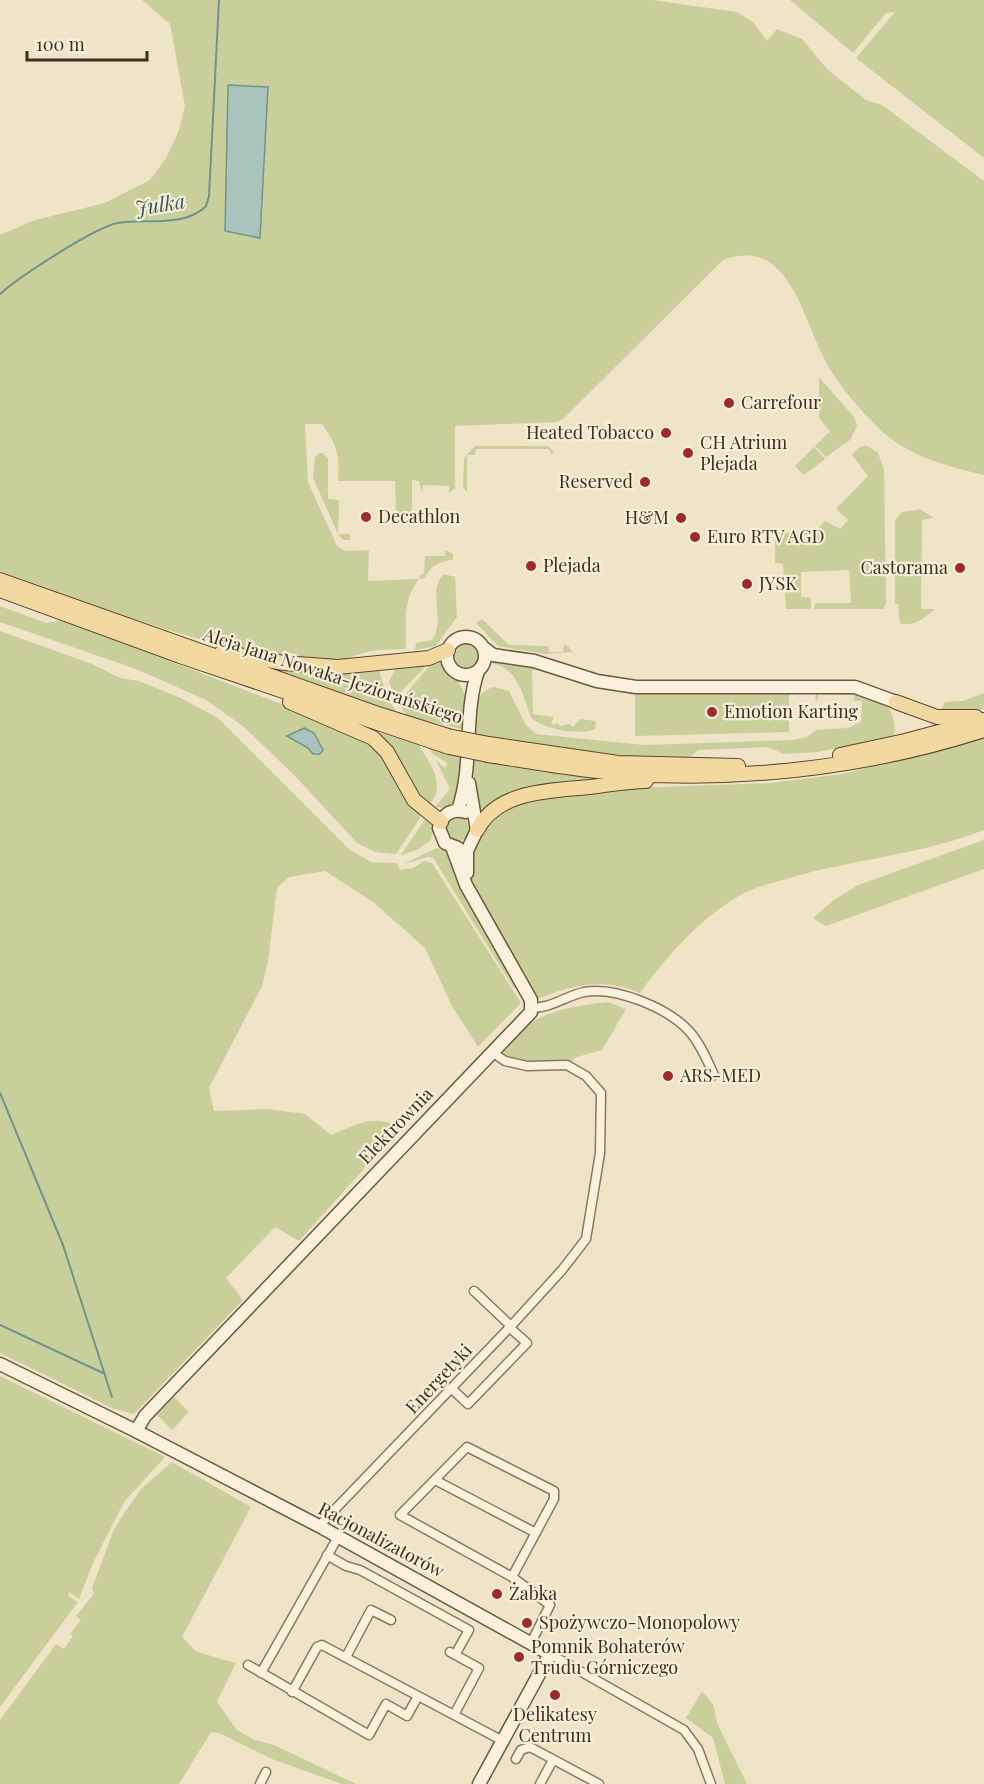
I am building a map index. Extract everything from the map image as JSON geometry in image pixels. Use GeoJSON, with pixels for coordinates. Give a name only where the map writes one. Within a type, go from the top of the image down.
{"type":"FeatureCollection","features":[{"type":"Feature","properties":{"kind":"main road","name":"Aleja Jana Nowaka-Jeziorańskiego"},"geometry":{"type":"LineString","coordinates":[[0,580],[180,650]]}},
{"type":"Feature","properties":{"kind":"main road","name":"Aleja Jana Nowaka-Jeziorańskiego"},"geometry":{"type":"LineString","coordinates":[[0,590],[421,733],[449,741],[605,772],[702,776],[824,767],[899,753],[984,730]]}},
{"type":"Feature","properties":{"kind":"main road"},"geometry":{"type":"LineString","coordinates":[[180,650],[338,667],[429,657],[448,650]]}},
{"type":"Feature","properties":{"kind":"main road"},"geometry":{"type":"LineString","coordinates":[[180,650],[373,738],[387,752],[414,801],[441,822]]}},
{"type":"Feature","properties":{"kind":"main road"},"geometry":{"type":"LineString","coordinates":[[896,702],[937,717],[984,718]]}},
{"type":"Feature","properties":{"kind":"main road","name":"Aleja Jana Nowaka-Jeziorańskiego"},"geometry":{"type":"LineString","coordinates":[[488,749],[618,763],[758,766],[821,759],[904,741],[984,718]]}},
{"type":"Feature","properties":{"kind":"main road"},"geometry":{"type":"LineString","coordinates":[[475,829],[499,807],[528,794],[639,781],[705,780],[761,773]]}},
{"type":"Feature","properties":{"kind":"street"},"geometry":{"type":"LineString","coordinates":[[478,671],[464,675],[452,668],[447,659],[448,650],[454,640],[466,636],[476,638],[493,655],[534,661],[597,681],[636,687],[855,687],[896,702]]}},
{"type":"Feature","properties":{"kind":"street"},"geometry":{"type":"LineString","coordinates":[[472,895],[466,861],[475,829],[468,773],[471,714],[478,671],[485,662],[484,648]]}},
{"type":"Feature","properties":{"kind":"street"},"geometry":{"type":"LineString","coordinates":[[464,675],[471,714]]}},
{"type":"Feature","properties":{"kind":"street"},"geometry":{"type":"LineString","coordinates":[[458,810],[468,773]]}},
{"type":"Feature","properties":{"kind":"street"},"geometry":{"type":"LineString","coordinates":[[458,810],[446,815],[441,822],[442,840],[452,847],[472,895],[522,984],[532,1008],[546,1006],[573,995],[599,991],[633,998],[666,1014],[691,1034],[714,1075]]}},
{"type":"Feature","properties":{"kind":"street"},"geometry":{"type":"LineString","coordinates":[[458,810],[475,829]]}},
{"type":"Feature","properties":{"kind":"street"},"geometry":{"type":"LineString","coordinates":[[452,847],[464,847],[475,829]]}},
{"type":"Feature","properties":{"kind":"street","name":"Elektrownia"},"geometry":{"type":"LineString","coordinates":[[136,1431],[145,1416],[532,1008]]}},
{"type":"Feature","properties":{"kind":"street","name":"Energetyki"},"geometry":{"type":"LineString","coordinates":[[319,1527],[510,1327],[562,1270],[586,1239],[600,1153],[601,1093],[586,1076],[567,1065],[527,1066],[505,1061],[492,1052]]}},
{"type":"Feature","properties":{"kind":"street"},"geometry":{"type":"LineString","coordinates":[[452,1389],[468,1404],[526,1343],[474,1291]]}},
{"type":"Feature","properties":{"kind":"street","name":"Racjonalizatorów"},"geometry":{"type":"LineString","coordinates":[[0,1364],[136,1431],[338,1537],[684,1730],[698,1749],[711,1784]]}},
{"type":"Feature","properties":{"kind":"street"},"geometry":{"type":"LineString","coordinates":[[512,1576],[554,1499],[554,1491],[467,1447],[400,1515],[512,1576],[550,1605],[531,1643]]}},
{"type":"Feature","properties":{"kind":"street"},"geometry":{"type":"LineString","coordinates":[[435,1480],[536,1533]]}},
{"type":"Feature","properties":{"kind":"street"},"geometry":{"type":"LineString","coordinates":[[261,1672],[338,1537]]}},
{"type":"Feature","properties":{"kind":"street"},"geometry":{"type":"LineString","coordinates":[[327,1555],[346,1566],[360,1570],[469,1630],[452,1653],[479,1668],[454,1715]]}},
{"type":"Feature","properties":{"kind":"street"},"geometry":{"type":"LineString","coordinates":[[346,1657],[371,1610],[391,1620]]}},
{"type":"Feature","properties":{"kind":"street"},"geometry":{"type":"LineString","coordinates":[[292,1692],[317,1647],[322,1645],[503,1741]]}},
{"type":"Feature","properties":{"kind":"street"},"geometry":{"type":"LineString","coordinates":[[484,1782],[503,1741],[550,1654]]}},
{"type":"Feature","properties":{"kind":"street"},"geometry":{"type":"LineString","coordinates":[[248,1665],[369,1735],[386,1704],[407,1716],[418,1696]]}},
{"type":"Feature","properties":{"kind":"street"},"geometry":{"type":"LineString","coordinates":[[516,1759],[520,1750],[530,1747],[599,1784]]}},
{"type":"Feature","properties":{"kind":"street"},"geometry":{"type":"LineString","coordinates":[[540,1784],[553,1760]]}},
{"type":"Feature","properties":{"kind":"street"},"geometry":{"type":"LineString","coordinates":[[260,1784],[266,1772]]}},
{"type":"Feature","properties":{"kind":"green space"},"geometry":{"type":"Polygon","coordinates":[[[142,0],[652,0],[737,12],[753,22],[767,41],[777,29],[802,39],[828,70],[866,100],[882,105],[984,181],[984,475],[919,455],[884,433],[868,418],[831,371],[790,285],[778,270],[764,259],[745,255],[723,260],[562,420],[455,426],[455,488],[449,493],[449,486],[423,485],[422,492],[419,481],[412,480],[412,513],[396,513],[395,481],[338,481],[338,457],[331,438],[322,424],[305,424],[308,482],[337,546],[346,551],[369,550],[368,581],[419,579],[407,604],[406,649],[371,651],[334,661],[245,650],[121,615],[0,571],[0,235],[35,220],[105,203],[150,180],[166,158],[179,130],[185,106],[170,24],[142,0]]]}},
{"type":"Feature","properties":{"kind":"green space"},"geometry":{"type":"Polygon","coordinates":[[[790,0],[984,0],[984,158],[856,58],[895,12],[886,13],[853,53],[790,0]]]}},
{"type":"Feature","properties":{"kind":"green space"},"geometry":{"type":"Polygon","coordinates":[[[819,377],[854,417],[857,426],[850,440],[826,457],[815,446],[830,431],[819,418],[819,377]]]}},
{"type":"Feature","properties":{"kind":"green space"},"geometry":{"type":"Polygon","coordinates":[[[866,445],[878,453],[884,470],[886,603],[883,609],[814,609],[815,603],[851,603],[849,570],[801,572],[801,597],[811,598],[811,609],[786,609],[783,564],[775,563],[775,533],[819,533],[819,527],[825,521],[840,529],[848,520],[836,509],[868,476],[852,455],[858,448],[866,445]]]}},
{"type":"Feature","properties":{"kind":"green space"},"geometry":{"type":"Polygon","coordinates":[[[475,446],[548,446],[554,452],[551,455],[549,449],[476,449],[475,455],[467,455],[467,492],[463,488],[464,458],[475,446]]]}},
{"type":"Feature","properties":{"kind":"green space"},"geometry":{"type":"Polygon","coordinates":[[[814,447],[825,459],[804,475],[795,466],[814,447]]]}},
{"type":"Feature","properties":{"kind":"green space"},"geometry":{"type":"Polygon","coordinates":[[[323,453],[328,459],[328,499],[339,500],[338,534],[313,478],[315,457],[323,453]]]}},
{"type":"Feature","properties":{"kind":"green space"},"geometry":{"type":"Polygon","coordinates":[[[920,509],[934,518],[922,520],[921,609],[935,609],[919,621],[905,624],[900,623],[898,604],[895,604],[895,520],[902,512],[920,509]]]}},
{"type":"Feature","properties":{"kind":"green space"},"geometry":{"type":"Polygon","coordinates":[[[338,534],[350,534],[350,540],[343,540],[338,534]]]}},
{"type":"Feature","properties":{"kind":"green space"},"geometry":{"type":"Polygon","coordinates":[[[445,550],[453,554],[453,560],[436,564],[425,578],[419,579],[424,573],[425,556],[445,556],[445,550]]]}},
{"type":"Feature","properties":{"kind":"green space"},"geometry":{"type":"Polygon","coordinates":[[[444,574],[455,577],[457,617],[436,646],[415,650],[416,643],[432,640],[436,631],[438,623],[437,589],[444,574]]]}},
{"type":"Feature","properties":{"kind":"green space"},"geometry":{"type":"Polygon","coordinates":[[[0,606],[46,623],[62,620],[279,703],[359,737],[378,749],[424,812],[396,854],[375,852],[357,843],[295,776],[244,727],[206,700],[136,669],[0,622],[0,606]]]}},
{"type":"Feature","properties":{"kind":"green space"},"geometry":{"type":"Polygon","coordinates":[[[482,619],[509,645],[548,646],[549,652],[563,652],[564,645],[573,652],[545,654],[498,646],[476,623],[482,619]]]}},
{"type":"Feature","properties":{"kind":"green space"},"geometry":{"type":"Polygon","coordinates":[[[0,631],[92,664],[120,678],[139,681],[181,698],[218,718],[350,850],[371,862],[396,863],[400,870],[413,868],[424,861],[432,863],[521,1003],[478,1047],[452,1006],[425,948],[373,902],[325,871],[289,877],[277,888],[268,961],[262,986],[209,1088],[214,1111],[267,1109],[305,1114],[331,1135],[357,1124],[374,1121],[382,1121],[401,1128],[299,1241],[275,1227],[226,1278],[243,1300],[134,1414],[114,1409],[0,1353],[0,631]]]}},
{"type":"Feature","properties":{"kind":"green space"},"geometry":{"type":"Polygon","coordinates":[[[467,644],[476,647],[479,656],[476,665],[467,668],[458,665],[455,656],[458,647],[467,644]]]}},
{"type":"Feature","properties":{"kind":"green space"},"geometry":{"type":"Polygon","coordinates":[[[492,660],[543,669],[543,671],[534,669],[532,672],[533,714],[554,717],[551,723],[561,726],[570,724],[573,727],[580,719],[595,721],[596,728],[590,731],[573,732],[553,728],[536,721],[531,717],[522,691],[513,676],[507,670],[491,663],[492,660]]]}},
{"type":"Feature","properties":{"kind":"green space"},"geometry":{"type":"Polygon","coordinates":[[[440,662],[455,677],[463,691],[466,708],[465,730],[407,716],[398,703],[431,664],[440,662]]]}},
{"type":"Feature","properties":{"kind":"green space"},"geometry":{"type":"Polygon","coordinates":[[[257,664],[378,668],[388,699],[397,713],[257,664]]]}},
{"type":"Feature","properties":{"kind":"green space"},"geometry":{"type":"Polygon","coordinates":[[[427,665],[395,698],[389,682],[395,669],[427,665]]]}},
{"type":"Feature","properties":{"kind":"green space"},"geometry":{"type":"Polygon","coordinates":[[[493,687],[509,691],[526,725],[536,734],[644,745],[793,740],[807,737],[816,730],[848,728],[861,722],[862,701],[854,701],[854,695],[818,694],[818,701],[815,699],[817,692],[862,694],[873,697],[889,709],[895,730],[893,737],[818,752],[784,754],[767,747],[698,750],[688,759],[678,760],[612,755],[475,734],[475,713],[478,700],[486,690],[493,687]]]}},
{"type":"Feature","properties":{"kind":"green space","name":"Emotion Karting"},"geometry":{"type":"Polygon","coordinates":[[[635,692],[789,692],[789,732],[635,736],[635,692]]]}},
{"type":"Feature","properties":{"kind":"green space"},"geometry":{"type":"Polygon","coordinates":[[[984,693],[984,709],[939,713],[945,702],[963,701],[984,693]]]}},
{"type":"Feature","properties":{"kind":"green space"},"geometry":{"type":"Polygon","coordinates":[[[348,723],[418,744],[432,766],[437,782],[437,790],[429,805],[414,791],[398,760],[348,723]]]}},
{"type":"Feature","properties":{"kind":"green space"},"geometry":{"type":"Polygon","coordinates":[[[984,738],[984,830],[913,851],[793,877],[764,885],[737,897],[696,928],[672,953],[640,993],[613,985],[600,984],[561,990],[535,1000],[469,874],[472,851],[482,837],[486,823],[515,805],[539,798],[629,788],[770,783],[842,774],[984,738]]]}},
{"type":"Feature","properties":{"kind":"green space"},"geometry":{"type":"Polygon","coordinates":[[[426,746],[463,757],[457,799],[446,808],[435,807],[450,789],[436,760],[445,768],[447,763],[433,754],[426,746]]]}},
{"type":"Feature","properties":{"kind":"green space"},"geometry":{"type":"Polygon","coordinates":[[[473,759],[543,772],[602,778],[548,785],[479,809],[474,793],[473,759]]]}},
{"type":"Feature","properties":{"kind":"green space"},"geometry":{"type":"Polygon","coordinates":[[[428,815],[434,826],[431,840],[417,850],[401,855],[428,815]]]}},
{"type":"Feature","properties":{"kind":"green space"},"geometry":{"type":"Polygon","coordinates":[[[458,817],[463,818],[469,824],[469,834],[463,840],[458,841],[453,840],[447,834],[446,829],[447,824],[453,818],[458,817]]]}},
{"type":"Feature","properties":{"kind":"green space"},"geometry":{"type":"Polygon","coordinates":[[[984,840],[984,869],[826,926],[813,918],[834,900],[858,885],[984,840]]]}},
{"type":"Feature","properties":{"kind":"green space"},"geometry":{"type":"Polygon","coordinates":[[[437,848],[452,854],[522,993],[513,987],[434,859],[429,857],[403,864],[437,848]]]}},
{"type":"Feature","properties":{"kind":"green space"},"geometry":{"type":"Polygon","coordinates":[[[608,1002],[626,1009],[602,1050],[577,1057],[567,1065],[550,1067],[497,1055],[519,1031],[546,1015],[608,1002]]]}},
{"type":"Feature","properties":{"kind":"green space"},"geometry":{"type":"Polygon","coordinates":[[[0,1376],[165,1457],[124,1502],[93,1563],[79,1599],[69,1592],[68,1596],[78,1602],[0,1707],[0,1376]]]}},
{"type":"Feature","properties":{"kind":"green space"},"geometry":{"type":"Polygon","coordinates":[[[174,1397],[189,1412],[172,1430],[157,1415],[174,1397]]]}},
{"type":"Feature","properties":{"kind":"green space"},"geometry":{"type":"Polygon","coordinates":[[[172,1462],[251,1507],[182,1637],[197,1652],[236,1663],[217,1702],[237,1730],[254,1740],[274,1745],[356,1784],[342,1784],[272,1759],[221,1734],[211,1732],[179,1784],[0,1784],[0,1720],[56,1644],[64,1649],[73,1636],[70,1634],[81,1620],[76,1616],[94,1594],[92,1588],[113,1532],[142,1488],[172,1462]]]}},
{"type":"Feature","properties":{"kind":"green space"},"geometry":{"type":"Polygon","coordinates":[[[702,1691],[714,1706],[717,1723],[747,1784],[725,1784],[713,1738],[686,1718],[702,1691]]]}},
{"type":"Feature","properties":{"kind":"water"},"geometry":{"type":"Polygon","coordinates":[[[228,85],[268,87],[260,238],[225,231],[228,85]]]}},
{"type":"Feature","properties":{"kind":"water"},"geometry":{"type":"Polygon","coordinates":[[[304,728],[314,733],[323,750],[320,754],[313,754],[308,748],[287,736],[304,728]]]}},
{"type":"Feature","properties":{"kind":"waterway","name":"Julka"},"geometry":{"type":"LineString","coordinates":[[0,294],[58,254],[107,227],[118,223],[176,220],[197,213],[206,206],[209,196],[219,0]]}},
{"type":"Feature","properties":{"kind":"waterway"},"geometry":{"type":"LineString","coordinates":[[0,1093],[63,1245],[112,1397]]}},
{"type":"Feature","properties":{"kind":"waterway"},"geometry":{"type":"LineString","coordinates":[[0,1325],[103,1373]]}},
{"type":"Feature","properties":{"kind":"place","name":"Carrefour"},"geometry":{"type":"Point","coordinates":[729,403]}},
{"type":"Feature","properties":{"kind":"place","name":"Heated Tobacco"},"geometry":{"type":"Point","coordinates":[666,433]}},
{"type":"Feature","properties":{"kind":"place","name":"CH Atrium Plejada"},"geometry":{"type":"Point","coordinates":[688,453]}},
{"type":"Feature","properties":{"kind":"place","name":"Reserved"},"geometry":{"type":"Point","coordinates":[645,482]}},
{"type":"Feature","properties":{"kind":"place","name":"Decathlon"},"geometry":{"type":"Point","coordinates":[366,517]}},
{"type":"Feature","properties":{"kind":"place","name":"H&M"},"geometry":{"type":"Point","coordinates":[681,518]}},
{"type":"Feature","properties":{"kind":"place","name":"Euro RTV AGD"},"geometry":{"type":"Point","coordinates":[695,537]}},
{"type":"Feature","properties":{"kind":"place","name":"Plejada"},"geometry":{"type":"Point","coordinates":[531,566]}},
{"type":"Feature","properties":{"kind":"place","name":"Castorama"},"geometry":{"type":"Point","coordinates":[960,568]}},
{"type":"Feature","properties":{"kind":"place","name":"JYSK"},"geometry":{"type":"Point","coordinates":[747,584]}},
{"type":"Feature","properties":{"kind":"place","name":"Emotion Karting"},"geometry":{"type":"Point","coordinates":[712,712]}},
{"type":"Feature","properties":{"kind":"place","name":"ARS-MED"},"geometry":{"type":"Point","coordinates":[668,1076]}},
{"type":"Feature","properties":{"kind":"place","name":"Żabka"},"geometry":{"type":"Point","coordinates":[497,1594]}},
{"type":"Feature","properties":{"kind":"place","name":"Spożywczo-Monopolowy"},"geometry":{"type":"Point","coordinates":[527,1623]}},
{"type":"Feature","properties":{"kind":"place","name":"Pomnik Bohaterów Trudu Górniczego"},"geometry":{"type":"Point","coordinates":[519,1657]}},
{"type":"Feature","properties":{"kind":"place","name":"Delikatesy Centrum"},"geometry":{"type":"Point","coordinates":[555,1695]}}]}
